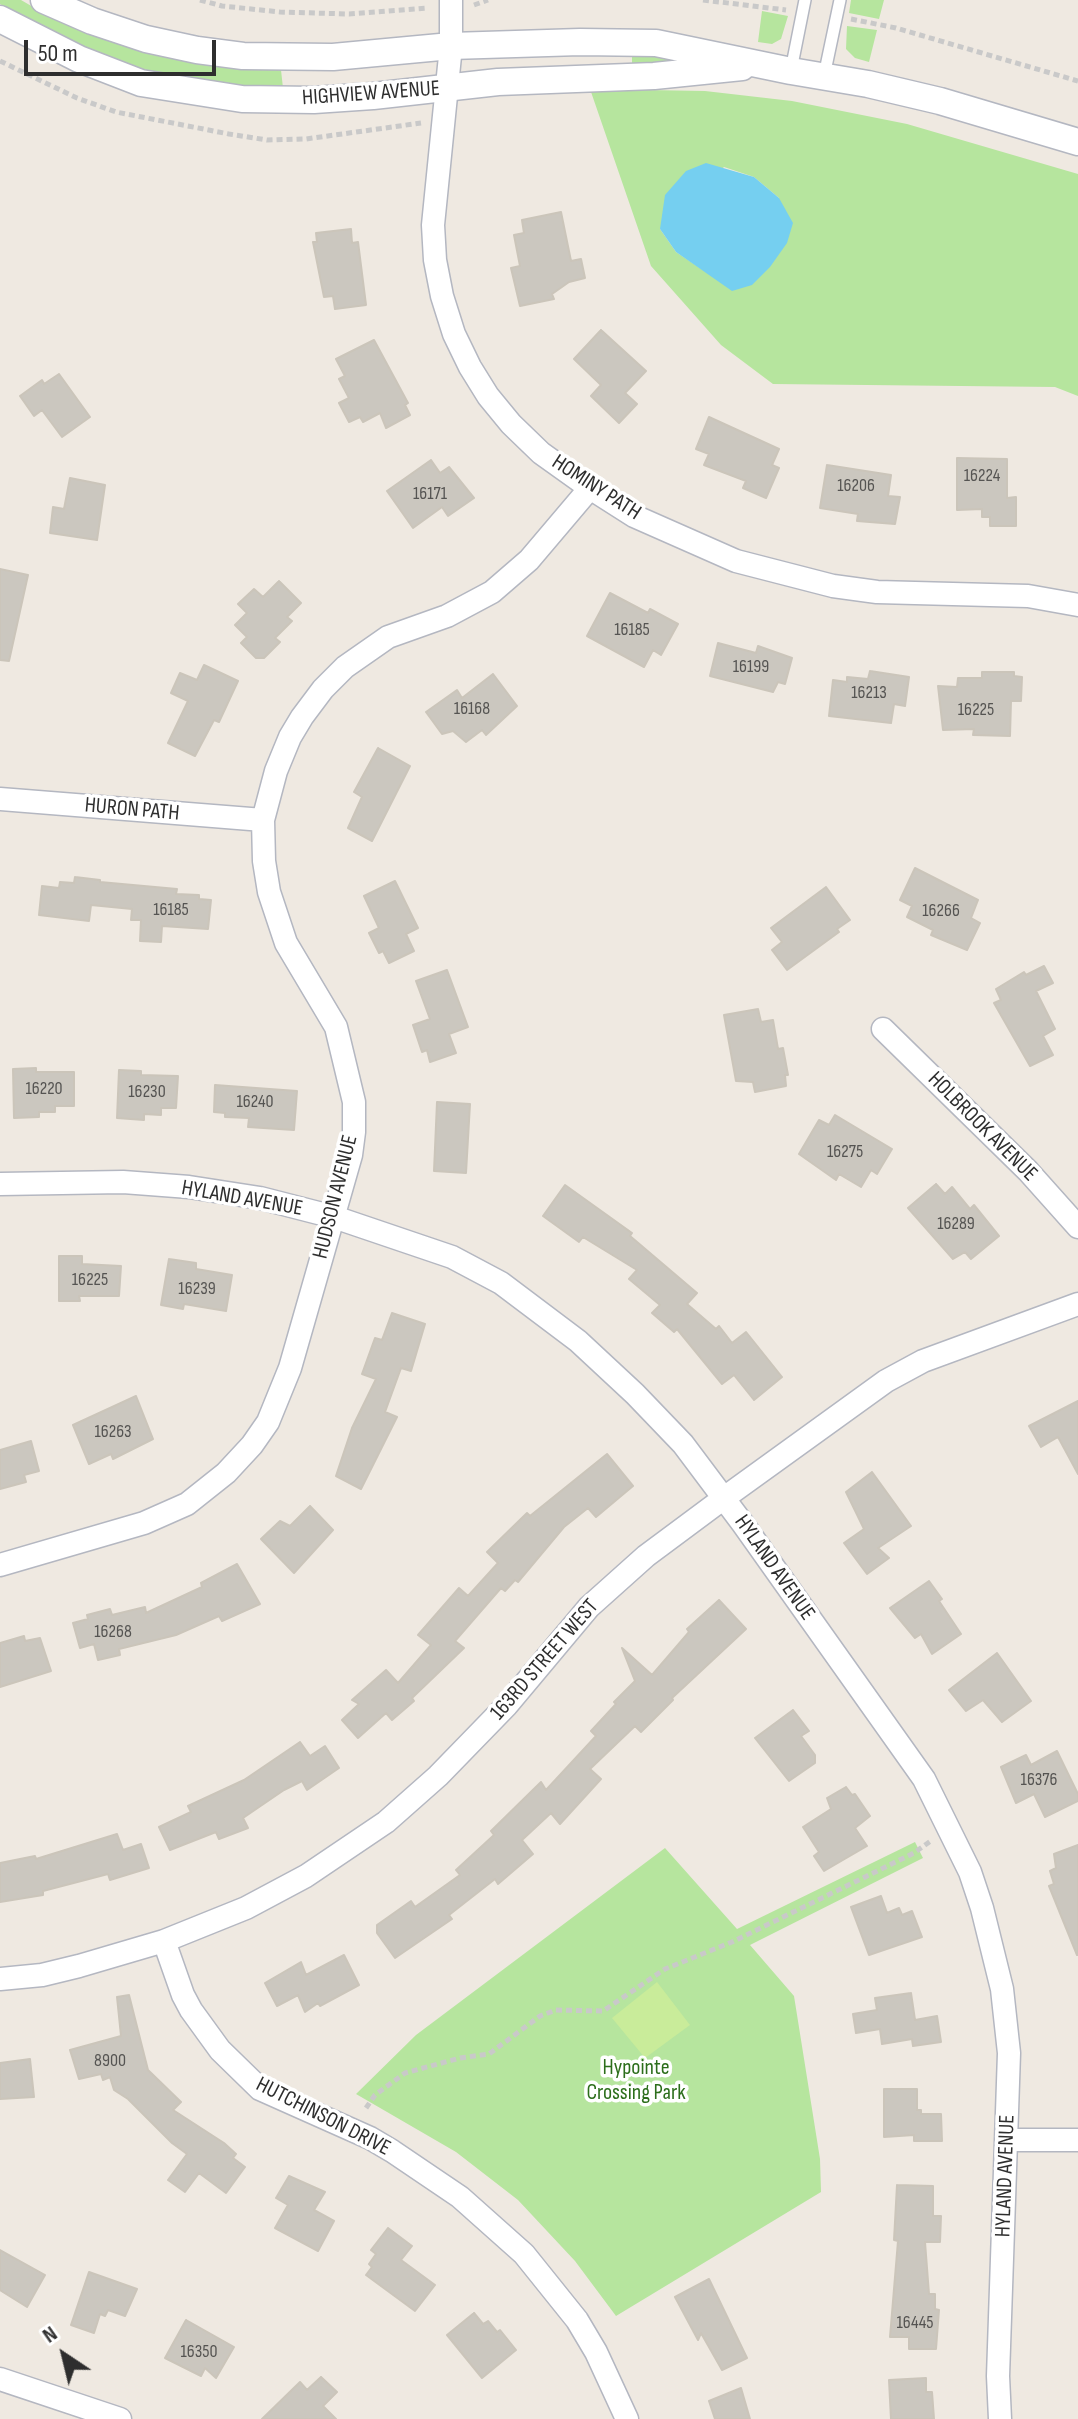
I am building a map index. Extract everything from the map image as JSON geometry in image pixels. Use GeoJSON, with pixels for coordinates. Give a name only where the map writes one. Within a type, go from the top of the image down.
{"type":"FeatureCollection","features":[{"type":"Feature","properties":{"kind":"street","name":"HIGHVIEW AVENUE"},"geometry":{"type":"LineString","coordinates":[[44,0],[92,21],[146,39],[243,56],[333,57],[451,46],[656,43],[940,101],[1078,142]]}},
{"type":"Feature","properties":{"kind":"street","name":"HOMINY PATH"},"geometry":{"type":"LineString","coordinates":[[451,2],[451,46],[433,225],[435,260],[442,296],[454,334],[482,386],[511,424],[541,453],[634,516],[736,561],[778,573],[833,586],[877,592],[1028,596],[1078,605]]}},
{"type":"Feature","properties":{"kind":"street","name":"HIGHVIEW AVENUE"},"geometry":{"type":"LineString","coordinates":[[0,19],[79,59],[141,83],[242,99],[314,100],[498,82],[654,76],[757,64]]}},
{"type":"Feature","properties":{"kind":"street","name":"HUDSON AVENUE"},"geometry":{"type":"LineString","coordinates":[[0,1565],[144,1523],[187,1504],[226,1473],[252,1445],[279,1400],[334,1217],[354,1132],[351,1089],[336,1027],[286,943],[276,917],[264,861],[263,820],[276,771],[290,737],[331,680],[358,656],[388,637],[447,616],[492,592],[529,560],[590,488]]}},
{"type":"Feature","properties":{"kind":"street","name":"HURON PATH"},"geometry":{"type":"LineString","coordinates":[[0,799],[263,820]]}},
{"type":"Feature","properties":{"kind":"street","name":"HOLBROOK AVENUE"},"geometry":{"type":"LineString","coordinates":[[883,1029],[1028,1171],[1078,1227]]}},
{"type":"Feature","properties":{"kind":"street","name":"HYLAND AVENUE"},"geometry":{"type":"LineString","coordinates":[[0,1184],[123,1182],[189,1187],[260,1198],[334,1217],[452,1257],[526,1299],[578,1341],[683,1444],[924,1779],[970,1872],[982,1908],[1002,1989],[1009,2053],[998,2376],[1000,2419]]}},
{"type":"Feature","properties":{"kind":"street","name":"163RD STREET WEST"},"geometry":{"type":"LineString","coordinates":[[0,1979],[42,1975],[164,1941],[212,1923],[279,1891],[335,1857],[386,1822],[438,1776],[484,1730],[589,1607],[646,1556],[886,1381],[923,1361],[1078,1304]]}},
{"type":"Feature","properties":{"kind":"street","name":"HUTCHINSON DRIVE"},"geometry":{"type":"LineString","coordinates":[[164,1941],[191,2010],[220,2050],[260,2089],[370,2138],[392,2151],[460,2197],[524,2254],[577,2320],[596,2352],[627,2419]]}},
{"type":"Feature","properties":{"kind":"street"},"geometry":{"type":"LineString","coordinates":[[1008,2140],[1078,2140]]}},
{"type":"Feature","properties":{"kind":"street"},"geometry":{"type":"LineString","coordinates":[[0,2379],[120,2419]]}},
{"type":"Feature","properties":{"kind":"lane"},"geometry":{"type":"LineString","coordinates":[[791,71],[805,0]]}},
{"type":"Feature","properties":{"kind":"lane"},"geometry":{"type":"LineString","coordinates":[[824,76],[840,0]]}},
{"type":"Feature","properties":{"kind":"path"},"geometry":{"type":"LineString","coordinates":[[200,0],[222,6],[280,12],[349,14],[451,2],[471,6],[488,0]]}},
{"type":"Feature","properties":{"kind":"path"},"geometry":{"type":"LineString","coordinates":[[703,0],[802,13]]}},
{"type":"Feature","properties":{"kind":"path"},"geometry":{"type":"LineString","coordinates":[[837,17],[896,28],[1078,81]]}},
{"type":"Feature","properties":{"kind":"path"},"geometry":{"type":"LineString","coordinates":[[366,2108],[375,2095],[405,2073],[460,2058],[489,2054],[540,2016],[556,2010],[603,2011],[665,1969],[732,1942],[914,1853],[950,1830]]}},
{"type":"Feature","properties":{"kind":"green space"},"geometry":{"type":"Polygon","coordinates":[[[0,0],[21,0],[40,11],[228,67],[281,70],[283,88],[199,82],[156,73],[91,53],[49,33],[0,4],[0,0]]]}},
{"type":"Feature","properties":{"kind":"green space"},"geometry":{"type":"Polygon","coordinates":[[[851,0],[884,0],[879,19],[849,13],[851,0]]]}},
{"type":"Feature","properties":{"kind":"green space"},"geometry":{"type":"Polygon","coordinates":[[[762,11],[788,16],[781,39],[772,44],[758,42],[762,11]]]}},
{"type":"Feature","properties":{"kind":"green space"},"geometry":{"type":"Polygon","coordinates":[[[847,26],[877,30],[869,62],[855,58],[846,49],[847,26]]]}},
{"type":"Feature","properties":{"kind":"green space"},"geometry":{"type":"Polygon","coordinates":[[[632,53],[679,57],[679,62],[632,66],[632,53]]]}},
{"type":"Feature","properties":{"kind":"green space"},"geometry":{"type":"Polygon","coordinates":[[[590,89],[705,91],[792,101],[907,124],[1078,174],[1078,396],[1055,387],[773,384],[721,345],[651,266],[590,89]],[[724,167],[660,229],[676,252],[706,272],[779,198],[754,177],[724,167]]]}},
{"type":"Feature","properties":{"kind":"green space","name":"Hypointe Crossing Park"},"geometry":{"type":"Polygon","coordinates":[[[915,1842],[923,1858],[750,1945],[794,1996],[820,2159],[821,2192],[616,2316],[575,2261],[518,2200],[456,2152],[356,2094],[416,2035],[665,1848],[737,1929],[915,1842]]]}},
{"type":"Feature","properties":{"kind":"green space"},"geometry":{"type":"Polygon","coordinates":[[[657,1982],[690,2025],[645,2058],[612,2018],[657,1982]]]}},
{"type":"Feature","properties":{"kind":"water"},"geometry":{"type":"Polygon","coordinates":[[[706,163],[754,177],[779,198],[793,223],[787,243],[770,267],[752,285],[732,291],[676,252],[660,229],[665,195],[686,171],[706,163]]]}},
{"type":"Feature","properties":{"kind":"building"},"geometry":{"type":"Polygon","coordinates":[[[561,212],[571,261],[581,259],[585,278],[569,282],[552,294],[554,299],[520,306],[511,268],[520,266],[514,235],[524,233],[522,220],[561,212]]]}},
{"type":"Feature","properties":{"kind":"building"},"geometry":{"type":"Polygon","coordinates":[[[351,229],[352,243],[358,242],[366,305],[335,309],[333,296],[324,297],[313,242],[317,242],[316,233],[351,229]]]}},
{"type":"Feature","properties":{"kind":"building"},"geometry":{"type":"Polygon","coordinates":[[[601,330],[646,371],[625,393],[637,404],[619,423],[591,396],[601,385],[574,359],[601,330]]]}},
{"type":"Feature","properties":{"kind":"building"},"geometry":{"type":"Polygon","coordinates":[[[374,340],[408,403],[405,405],[410,415],[386,428],[380,413],[363,422],[360,417],[349,422],[339,403],[349,398],[339,379],[345,376],[336,359],[374,340]]]}},
{"type":"Feature","properties":{"kind":"building"},"geometry":{"type":"Polygon","coordinates":[[[59,374],[90,417],[62,437],[42,410],[34,416],[20,396],[42,380],[44,384],[59,374]]]}},
{"type":"Feature","properties":{"kind":"building"},"geometry":{"type":"Polygon","coordinates":[[[709,417],[779,449],[772,465],[779,468],[766,498],[743,488],[746,481],[704,465],[709,454],[696,449],[709,417]]]}},
{"type":"Feature","properties":{"kind":"building"},"geometry":{"type":"Polygon","coordinates":[[[957,458],[1007,459],[1007,498],[1016,497],[1016,526],[990,526],[990,517],[982,517],[982,509],[957,510],[957,458]]]}},
{"type":"Feature","properties":{"kind":"building"},"geometry":{"type":"Polygon","coordinates":[[[431,460],[440,473],[449,467],[474,498],[448,516],[442,507],[413,528],[387,491],[431,460]]]}},
{"type":"Feature","properties":{"kind":"building"},"geometry":{"type":"Polygon","coordinates":[[[827,465],[891,475],[888,496],[900,497],[895,524],[857,521],[858,514],[820,508],[827,465]]]}},
{"type":"Feature","properties":{"kind":"building"},"geometry":{"type":"Polygon","coordinates":[[[70,478],[105,485],[97,540],[50,533],[53,507],[64,509],[70,478]]]}},
{"type":"Feature","properties":{"kind":"building"},"geometry":{"type":"Polygon","coordinates":[[[0,569],[28,575],[9,661],[0,660],[0,569]]]}},
{"type":"Feature","properties":{"kind":"building"},"geometry":{"type":"Polygon","coordinates":[[[279,581],[301,603],[287,617],[292,621],[275,638],[280,642],[264,658],[256,658],[241,643],[247,637],[235,625],[247,613],[238,604],[254,589],[263,597],[279,581]]]}},
{"type":"Feature","properties":{"kind":"building"},"geometry":{"type":"Polygon","coordinates":[[[610,593],[648,613],[650,609],[678,624],[661,655],[653,650],[644,667],[587,636],[610,593]]]}},
{"type":"Feature","properties":{"kind":"building"},"geometry":{"type":"Polygon","coordinates":[[[718,643],[756,653],[758,646],[792,658],[785,684],[778,682],[773,692],[710,676],[718,643]]]}},
{"type":"Feature","properties":{"kind":"building"},"geometry":{"type":"Polygon","coordinates":[[[204,665],[238,681],[219,722],[214,720],[195,756],[168,743],[188,701],[171,693],[180,673],[197,680],[204,665]]]}},
{"type":"Feature","properties":{"kind":"building"},"geometry":{"type":"Polygon","coordinates":[[[870,671],[909,677],[905,706],[894,704],[891,723],[829,716],[833,680],[847,682],[847,677],[868,679],[870,671]]]}},
{"type":"Feature","properties":{"kind":"building"},"geometry":{"type":"Polygon","coordinates":[[[982,672],[1014,672],[1014,676],[1022,677],[1021,701],[1011,701],[1010,736],[973,735],[974,729],[943,730],[938,686],[957,687],[958,678],[982,678],[982,672]]]}},
{"type":"Feature","properties":{"kind":"building"},"geometry":{"type":"Polygon","coordinates":[[[493,674],[517,706],[486,735],[482,730],[466,742],[453,731],[442,734],[426,712],[457,690],[462,698],[493,674]]]}},
{"type":"Feature","properties":{"kind":"building"},"geometry":{"type":"Polygon","coordinates":[[[378,748],[410,766],[372,841],[348,828],[362,797],[354,792],[378,748]]]}},
{"type":"Feature","properties":{"kind":"building"},"geometry":{"type":"Polygon","coordinates":[[[915,868],[978,900],[971,918],[980,923],[967,950],[931,935],[933,930],[907,917],[912,906],[900,900],[915,868]]]}},
{"type":"Feature","properties":{"kind":"building"},"geometry":{"type":"Polygon","coordinates":[[[75,877],[177,889],[176,894],[199,895],[199,899],[211,900],[208,929],[162,926],[161,942],[140,941],[141,920],[131,920],[132,909],[91,905],[89,921],[39,915],[42,886],[59,888],[60,882],[74,883],[75,877]]]}},
{"type":"Feature","properties":{"kind":"building"},"geometry":{"type":"Polygon","coordinates":[[[395,881],[418,928],[406,934],[414,951],[389,963],[383,951],[379,953],[369,933],[379,928],[364,896],[395,881]]]}},
{"type":"Feature","properties":{"kind":"building"},"geometry":{"type":"Polygon","coordinates":[[[826,887],[850,920],[837,929],[839,932],[787,970],[772,950],[782,942],[771,928],[826,887]]]}},
{"type":"Feature","properties":{"kind":"building"},"geometry":{"type":"Polygon","coordinates":[[[1044,966],[1053,983],[1036,991],[1055,1029],[1043,1036],[1053,1055],[1030,1066],[994,1003],[1001,1000],[996,989],[1024,972],[1026,975],[1044,966]]]}},
{"type":"Feature","properties":{"kind":"building"},"geometry":{"type":"Polygon","coordinates":[[[447,970],[468,1027],[449,1034],[456,1053],[430,1062],[427,1050],[422,1052],[413,1025],[430,1019],[416,981],[447,970]]]}},
{"type":"Feature","properties":{"kind":"building"},"geometry":{"type":"Polygon","coordinates":[[[758,1009],[761,1022],[773,1020],[778,1049],[783,1048],[788,1075],[785,1075],[786,1086],[755,1092],[753,1082],[736,1081],[724,1015],[758,1009]]]}},
{"type":"Feature","properties":{"kind":"building"},"geometry":{"type":"Polygon","coordinates":[[[36,1068],[36,1072],[74,1072],[74,1106],[55,1106],[55,1112],[39,1112],[39,1117],[14,1118],[13,1069],[36,1068]]]}},
{"type":"Feature","properties":{"kind":"building"},"geometry":{"type":"Polygon","coordinates":[[[119,1070],[141,1071],[141,1075],[178,1076],[176,1108],[161,1108],[161,1115],[144,1114],[144,1120],[117,1118],[119,1070]]]}},
{"type":"Feature","properties":{"kind":"building"},"geometry":{"type":"Polygon","coordinates":[[[215,1085],[297,1091],[294,1130],[248,1127],[249,1118],[225,1117],[225,1113],[214,1112],[215,1085]]]}},
{"type":"Feature","properties":{"kind":"building"},"geometry":{"type":"Polygon","coordinates":[[[437,1102],[470,1104],[466,1173],[434,1171],[437,1102]]]}},
{"type":"Feature","properties":{"kind":"building"},"geometry":{"type":"Polygon","coordinates":[[[835,1115],[892,1149],[877,1174],[871,1170],[861,1187],[839,1174],[836,1180],[799,1154],[819,1120],[829,1125],[835,1115]]]}},
{"type":"Feature","properties":{"kind":"building"},"geometry":{"type":"Polygon","coordinates":[[[936,1184],[945,1194],[952,1187],[970,1209],[974,1205],[999,1236],[971,1259],[965,1252],[953,1259],[908,1208],[936,1184]]]}},
{"type":"Feature","properties":{"kind":"building"},"geometry":{"type":"Polygon","coordinates":[[[565,1185],[632,1233],[630,1236],[697,1293],[687,1304],[716,1329],[719,1326],[732,1343],[746,1332],[782,1377],[754,1400],[734,1375],[722,1384],[677,1329],[674,1332],[652,1313],[660,1305],[629,1279],[637,1270],[583,1237],[579,1242],[543,1216],[565,1185]]]}},
{"type":"Feature","properties":{"kind":"building"},"geometry":{"type":"Polygon","coordinates":[[[59,1256],[82,1256],[82,1264],[121,1266],[119,1296],[79,1296],[80,1301],[59,1301],[59,1256]]]}},
{"type":"Feature","properties":{"kind":"building"},"geometry":{"type":"Polygon","coordinates":[[[169,1259],[196,1263],[196,1269],[232,1275],[226,1311],[184,1304],[183,1309],[161,1305],[169,1259]]]}},
{"type":"Feature","properties":{"kind":"building"},"geometry":{"type":"Polygon","coordinates":[[[392,1313],[425,1324],[411,1371],[401,1368],[385,1412],[397,1417],[361,1489],[336,1476],[352,1428],[376,1379],[362,1374],[375,1338],[382,1340],[392,1313]]]}},
{"type":"Feature","properties":{"kind":"building"},"geometry":{"type":"Polygon","coordinates":[[[136,1396],[153,1439],[113,1459],[111,1454],[89,1464],[73,1425],[136,1396]]]}},
{"type":"Feature","properties":{"kind":"building"},"geometry":{"type":"Polygon","coordinates":[[[1078,1401],[1078,1474],[1058,1437],[1041,1447],[1029,1426],[1078,1401]]]}},
{"type":"Feature","properties":{"kind":"building"},"geometry":{"type":"Polygon","coordinates":[[[31,1441],[39,1471],[24,1475],[26,1482],[0,1489],[0,1450],[31,1441]]]}},
{"type":"Feature","properties":{"kind":"building"},"geometry":{"type":"Polygon","coordinates":[[[607,1454],[633,1486],[596,1517],[588,1508],[564,1527],[518,1582],[515,1580],[505,1591],[501,1588],[455,1641],[464,1648],[412,1698],[414,1701],[392,1720],[386,1713],[358,1738],[342,1720],[359,1704],[352,1700],[386,1670],[398,1683],[431,1645],[418,1635],[459,1588],[468,1596],[498,1563],[487,1552],[527,1513],[530,1516],[607,1454]]]}},
{"type":"Feature","properties":{"kind":"building"},"geometry":{"type":"Polygon","coordinates":[[[872,1472],[911,1526],[878,1548],[889,1558],[867,1574],[844,1543],[864,1529],[846,1492],[872,1472]]]}},
{"type":"Feature","properties":{"kind":"building"},"geometry":{"type":"Polygon","coordinates":[[[310,1506],[333,1530],[294,1573],[261,1539],[280,1521],[290,1526],[310,1506]]]}},
{"type":"Feature","properties":{"kind":"building"},"geometry":{"type":"Polygon","coordinates":[[[237,1564],[260,1604],[222,1621],[219,1616],[176,1635],[119,1649],[120,1655],[98,1660],[94,1644],[80,1648],[73,1623],[88,1619],[87,1615],[110,1609],[112,1615],[145,1607],[146,1613],[202,1587],[201,1583],[237,1564]]]}},
{"type":"Feature","properties":{"kind":"building"},"geometry":{"type":"Polygon","coordinates":[[[929,1581],[961,1634],[932,1654],[921,1634],[915,1638],[890,1608],[929,1581]]]}},
{"type":"Feature","properties":{"kind":"building"},"geometry":{"type":"Polygon","coordinates":[[[719,1600],[746,1629],[672,1698],[641,1732],[635,1726],[590,1769],[601,1779],[560,1824],[551,1813],[522,1840],[533,1854],[498,1884],[495,1879],[449,1915],[452,1919],[395,1958],[377,1933],[377,1925],[411,1901],[415,1907],[460,1875],[456,1870],[494,1835],[491,1831],[541,1782],[546,1790],[596,1736],[591,1731],[635,1681],[622,1648],[652,1675],[689,1632],[687,1629],[719,1600]]]}},
{"type":"Feature","properties":{"kind":"building"},"geometry":{"type":"Polygon","coordinates":[[[24,1636],[25,1641],[40,1638],[51,1671],[0,1687],[0,1643],[24,1636]]]}},
{"type":"Feature","properties":{"kind":"building"},"geometry":{"type":"Polygon","coordinates":[[[997,1653],[1031,1701],[1002,1722],[983,1700],[966,1711],[949,1690],[997,1653]]]}},
{"type":"Feature","properties":{"kind":"building"},"geometry":{"type":"Polygon","coordinates":[[[793,1710],[809,1731],[801,1736],[815,1755],[815,1763],[789,1781],[755,1738],[793,1710]]]}},
{"type":"Feature","properties":{"kind":"building"},"geometry":{"type":"Polygon","coordinates":[[[300,1742],[310,1756],[325,1746],[339,1768],[307,1790],[302,1781],[284,1790],[243,1818],[248,1828],[219,1839],[216,1832],[170,1850],[159,1827],[191,1812],[188,1806],[244,1780],[300,1742]]]}},
{"type":"Feature","properties":{"kind":"building"},"geometry":{"type":"Polygon","coordinates":[[[1057,1751],[1078,1794],[1078,1801],[1045,1817],[1034,1794],[1016,1803],[1001,1767],[1026,1755],[1031,1765],[1057,1751]]]}},
{"type":"Feature","properties":{"kind":"building"},"geometry":{"type":"Polygon","coordinates":[[[846,1787],[852,1795],[855,1794],[870,1816],[855,1828],[867,1846],[824,1871],[814,1856],[819,1852],[803,1827],[831,1809],[827,1798],[846,1787]]]}},
{"type":"Feature","properties":{"kind":"building"},"geometry":{"type":"Polygon","coordinates":[[[117,1834],[123,1850],[141,1844],[149,1868],[110,1880],[108,1874],[43,1891],[43,1895],[0,1902],[0,1863],[35,1856],[36,1859],[117,1834]]]}},
{"type":"Feature","properties":{"kind":"building"},"geometry":{"type":"Polygon","coordinates":[[[1078,1845],[1077,1955],[1049,1886],[1054,1884],[1050,1871],[1056,1868],[1054,1854],[1078,1845]]]}},
{"type":"Feature","properties":{"kind":"building"},"geometry":{"type":"Polygon","coordinates":[[[881,1896],[887,1913],[899,1908],[902,1915],[912,1911],[922,1937],[869,1955],[851,1907],[881,1896]]]}},
{"type":"Feature","properties":{"kind":"building"},"geometry":{"type":"Polygon","coordinates":[[[344,1955],[359,1985],[305,2012],[298,1995],[277,2006],[265,1983],[301,1962],[306,1975],[344,1955]]]}},
{"type":"Feature","properties":{"kind":"building"},"geometry":{"type":"Polygon","coordinates":[[[911,1993],[915,2020],[937,2016],[941,2042],[913,2046],[912,2039],[882,2044],[880,2029],[856,2033],[853,2014],[877,2010],[875,1998],[911,1993]]]}},
{"type":"Feature","properties":{"kind":"building"},"geometry":{"type":"Polygon","coordinates":[[[129,1995],[148,2070],[181,2102],[173,2110],[224,2143],[236,2154],[233,2158],[245,2167],[226,2193],[199,2173],[185,2192],[168,2180],[187,2154],[128,2099],[114,2090],[110,2077],[103,2080],[101,2074],[79,2079],[70,2050],[121,2036],[117,1997],[129,1995]]]}},
{"type":"Feature","properties":{"kind":"building"},"geometry":{"type":"Polygon","coordinates":[[[30,2059],[34,2097],[0,2099],[0,2063],[30,2059]]]}},
{"type":"Feature","properties":{"kind":"building"},"geometry":{"type":"Polygon","coordinates":[[[884,2089],[917,2089],[917,2110],[921,2110],[921,2114],[941,2114],[942,2141],[914,2141],[914,2135],[884,2137],[884,2089]]]}},
{"type":"Feature","properties":{"kind":"building"},"geometry":{"type":"Polygon","coordinates":[[[289,2176],[325,2192],[314,2210],[334,2221],[318,2251],[275,2228],[288,2205],[276,2198],[289,2176]]]}},
{"type":"Feature","properties":{"kind":"building"},"geometry":{"type":"Polygon","coordinates":[[[897,2185],[933,2186],[933,2216],[941,2216],[940,2242],[925,2242],[929,2294],[935,2294],[935,2309],[939,2310],[936,2349],[909,2349],[909,2337],[890,2337],[898,2241],[894,2240],[897,2185]]]}},
{"type":"Feature","properties":{"kind":"building"},"geometry":{"type":"Polygon","coordinates":[[[388,2228],[412,2246],[401,2260],[435,2285],[415,2311],[366,2275],[376,2254],[371,2250],[388,2228]]]}},
{"type":"Feature","properties":{"kind":"building"},"geometry":{"type":"Polygon","coordinates":[[[0,2250],[45,2275],[27,2307],[0,2290],[0,2250]]]}},
{"type":"Feature","properties":{"kind":"building"},"geometry":{"type":"Polygon","coordinates":[[[89,2272],[137,2289],[125,2316],[108,2310],[105,2316],[100,2314],[94,2333],[71,2325],[89,2272]]]}},
{"type":"Feature","properties":{"kind":"building"},"geometry":{"type":"Polygon","coordinates":[[[709,2279],[747,2358],[722,2370],[701,2333],[698,2340],[675,2297],[709,2279]]]}},
{"type":"Feature","properties":{"kind":"building"},"geometry":{"type":"Polygon","coordinates":[[[474,2313],[483,2324],[488,2321],[497,2332],[500,2330],[516,2350],[482,2378],[447,2335],[474,2313]]]}},
{"type":"Feature","properties":{"kind":"building"},"geometry":{"type":"Polygon","coordinates":[[[186,2320],[234,2347],[216,2378],[205,2368],[201,2376],[165,2358],[186,2320]]]}},
{"type":"Feature","properties":{"kind":"building"},"geometry":{"type":"Polygon","coordinates":[[[321,2377],[337,2392],[323,2406],[336,2419],[262,2419],[300,2382],[307,2390],[321,2377]]]}},
{"type":"Feature","properties":{"kind":"building"},"geometry":{"type":"Polygon","coordinates":[[[926,2378],[926,2392],[932,2392],[934,2419],[891,2419],[889,2380],[926,2378]]]}},
{"type":"Feature","properties":{"kind":"building"},"geometry":{"type":"Polygon","coordinates":[[[741,2388],[750,2419],[715,2419],[709,2401],[741,2388]]]}}]}
